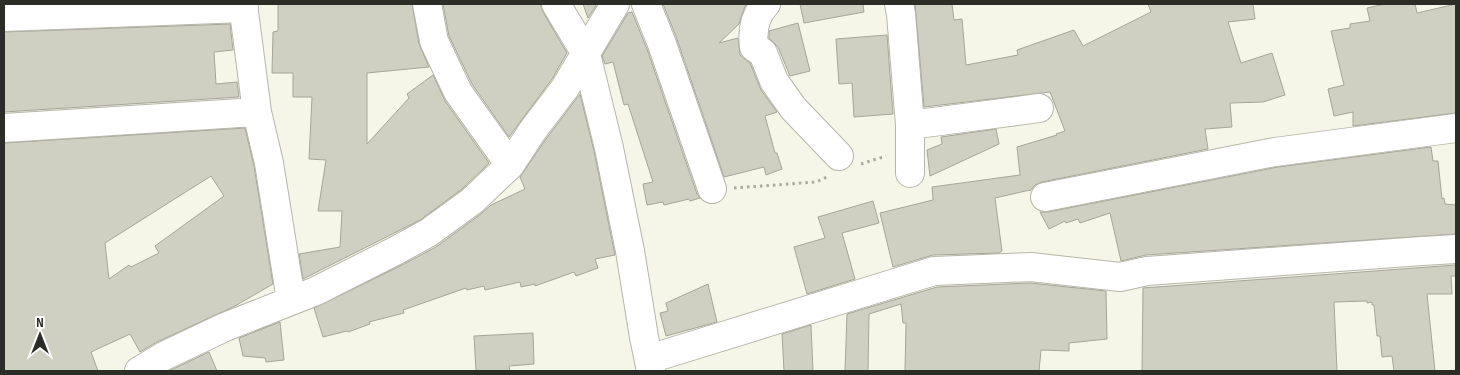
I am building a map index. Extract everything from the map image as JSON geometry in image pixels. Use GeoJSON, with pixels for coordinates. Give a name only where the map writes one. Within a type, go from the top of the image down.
{"type":"FeatureCollection","features":[{"type":"Feature","properties":{"kind":"street"},"geometry":{"type":"LineString","coordinates":[[427,4],[434,41],[458,92],[510,165]]}},
{"type":"Feature","properties":{"kind":"street"},"geometry":{"type":"LineString","coordinates":[[556,4],[586,54],[609,148],[630,251],[648,356],[934,271],[1031,266],[1120,277],[1147,271],[1456,249]]}},
{"type":"Feature","properties":{"kind":"street"},"geometry":{"type":"LineString","coordinates":[[139,371],[164,356],[225,327],[316,290],[428,233],[472,201],[510,165],[533,130],[565,88],[615,4]]}},
{"type":"Feature","properties":{"kind":"street"},"geometry":{"type":"LineString","coordinates":[[646,4],[662,44],[712,190]]}},
{"type":"Feature","properties":{"kind":"street"},"geometry":{"type":"LineString","coordinates":[[766,4],[756,20],[752,33],[754,47],[763,53],[774,82],[793,108],[844,165]]}},
{"type":"Feature","properties":{"kind":"street"},"geometry":{"type":"LineString","coordinates":[[899,4],[910,148],[1039,108]]}},
{"type":"Feature","properties":{"kind":"street"},"geometry":{"type":"LineString","coordinates":[[4,17],[243,6],[257,112],[269,163],[291,300]]}},
{"type":"Feature","properties":{"kind":"street"},"geometry":{"type":"LineString","coordinates":[[4,128],[257,112]]}},
{"type":"Feature","properties":{"kind":"street"},"geometry":{"type":"LineString","coordinates":[[1046,197],[1275,152],[1456,128]]}},
{"type":"Feature","properties":{"kind":"path"},"geometry":{"type":"LineString","coordinates":[[712,190],[816,182],[844,165],[910,148]]}},
{"type":"Feature","properties":{"kind":"building"},"geometry":{"type":"Polygon","coordinates":[[[278,4],[412,4],[419,44],[429,67],[367,73],[367,144],[409,98],[407,94],[433,75],[445,101],[489,163],[462,189],[420,220],[303,279],[299,254],[340,247],[342,211],[318,211],[326,160],[309,159],[312,97],[293,97],[293,73],[272,73],[273,32],[278,31],[278,4]]]}},
{"type":"Feature","properties":{"kind":"building"},"geometry":{"type":"Polygon","coordinates":[[[443,4],[540,4],[567,53],[552,79],[509,137],[472,84],[449,36],[443,4]]]}},
{"type":"Feature","properties":{"kind":"building"},"geometry":{"type":"Polygon","coordinates":[[[583,4],[597,4],[588,18],[583,4]]]}},
{"type":"Feature","properties":{"kind":"building"},"geometry":{"type":"Polygon","coordinates":[[[663,4],[746,4],[739,24],[719,43],[738,38],[740,55],[750,63],[761,90],[777,112],[765,116],[775,153],[777,153],[782,169],[766,175],[764,167],[724,177],[677,39],[663,4]]]}},
{"type":"Feature","properties":{"kind":"building"},"geometry":{"type":"Polygon","coordinates":[[[800,4],[863,4],[864,12],[804,23],[800,4]]]}},
{"type":"Feature","properties":{"kind":"building"},"geometry":{"type":"Polygon","coordinates":[[[915,4],[952,4],[954,20],[962,19],[966,65],[1018,55],[1017,50],[1074,30],[1083,46],[1151,12],[1148,4],[1253,4],[1255,19],[1228,22],[1241,63],[1272,53],[1285,95],[1263,102],[1230,103],[1232,127],[1205,129],[1208,149],[1042,182],[1035,185],[1030,191],[995,198],[1002,251],[999,253],[933,255],[893,267],[880,213],[933,200],[932,187],[1020,175],[1017,147],[1065,131],[1050,92],[924,107],[915,4]]]}},
{"type":"Feature","properties":{"kind":"building"},"geometry":{"type":"Polygon","coordinates":[[[1385,4],[1415,4],[1417,13],[1456,4],[1456,113],[1353,126],[1353,112],[1334,116],[1328,89],[1344,85],[1331,31],[1350,28],[1350,24],[1370,21],[1367,8],[1385,4]]]}},
{"type":"Feature","properties":{"kind":"building"},"geometry":{"type":"Polygon","coordinates":[[[632,12],[700,198],[664,205],[663,202],[647,205],[643,184],[653,182],[628,104],[624,105],[613,62],[605,64],[602,56],[628,13],[632,12]]]}},
{"type":"Feature","properties":{"kind":"building"},"geometry":{"type":"Polygon","coordinates":[[[798,23],[810,71],[790,76],[778,47],[769,38],[769,31],[798,23]]]}},
{"type":"Feature","properties":{"kind":"building"},"geometry":{"type":"Polygon","coordinates":[[[230,24],[233,50],[214,52],[216,84],[237,82],[239,97],[4,112],[4,32],[230,24]]]}},
{"type":"Feature","properties":{"kind":"building"},"geometry":{"type":"Polygon","coordinates":[[[887,35],[893,114],[854,117],[852,83],[839,84],[836,39],[887,35]]]}},
{"type":"Feature","properties":{"kind":"building"},"geometry":{"type":"Polygon","coordinates":[[[580,94],[594,151],[615,255],[595,259],[598,268],[576,276],[574,272],[535,286],[535,284],[521,287],[520,282],[485,290],[484,286],[467,290],[466,288],[403,310],[404,313],[369,322],[370,324],[348,332],[323,337],[314,308],[436,247],[491,205],[525,189],[520,177],[580,94]]]}},
{"type":"Feature","properties":{"kind":"building"},"geometry":{"type":"Polygon","coordinates":[[[245,128],[254,166],[273,284],[235,306],[157,342],[140,352],[130,334],[91,352],[98,371],[4,371],[4,143],[245,128]],[[211,176],[105,243],[109,279],[129,265],[131,267],[159,253],[155,246],[224,196],[211,176]]]}},
{"type":"Feature","properties":{"kind":"building"},"geometry":{"type":"Polygon","coordinates":[[[996,129],[999,144],[930,176],[927,150],[942,144],[941,137],[996,129]]]}},
{"type":"Feature","properties":{"kind":"building"},"geometry":{"type":"Polygon","coordinates":[[[1431,147],[1433,161],[1438,161],[1442,199],[1444,198],[1445,204],[1456,205],[1456,234],[1146,255],[1121,261],[1110,213],[1080,223],[1078,219],[1066,223],[1065,221],[1049,229],[1040,212],[1278,167],[1431,147]]]}},
{"type":"Feature","properties":{"kind":"building"},"geometry":{"type":"Polygon","coordinates":[[[873,201],[879,223],[842,233],[855,279],[807,294],[794,247],[825,238],[818,217],[873,201]]]}},
{"type":"Feature","properties":{"kind":"building"},"geometry":{"type":"Polygon","coordinates":[[[1456,265],[1456,276],[1451,276],[1452,294],[1427,294],[1435,371],[1394,371],[1392,356],[1382,357],[1380,336],[1377,336],[1374,305],[1372,305],[1372,302],[1367,303],[1367,301],[1334,302],[1337,371],[1142,371],[1143,288],[1456,265]]]}},
{"type":"Feature","properties":{"kind":"building"},"geometry":{"type":"Polygon","coordinates":[[[1030,283],[1106,291],[1107,339],[1069,343],[1069,351],[1041,350],[1039,371],[905,371],[906,323],[903,323],[901,304],[869,314],[868,371],[845,371],[847,314],[937,287],[1030,283]]]}},
{"type":"Feature","properties":{"kind":"building"},"geometry":{"type":"Polygon","coordinates":[[[708,284],[717,322],[666,336],[660,313],[668,311],[666,303],[708,284]]]}},
{"type":"Feature","properties":{"kind":"building"},"geometry":{"type":"Polygon","coordinates":[[[280,322],[284,360],[266,362],[265,358],[243,356],[239,338],[280,322]]]}},
{"type":"Feature","properties":{"kind":"building"},"geometry":{"type":"Polygon","coordinates":[[[811,325],[813,371],[784,371],[782,334],[811,325]]]}},
{"type":"Feature","properties":{"kind":"building"},"geometry":{"type":"Polygon","coordinates":[[[533,333],[534,364],[509,366],[510,371],[476,371],[474,336],[533,333]]]}},
{"type":"Feature","properties":{"kind":"building"},"geometry":{"type":"Polygon","coordinates":[[[209,352],[217,371],[169,371],[171,370],[209,352]]]}}]}
